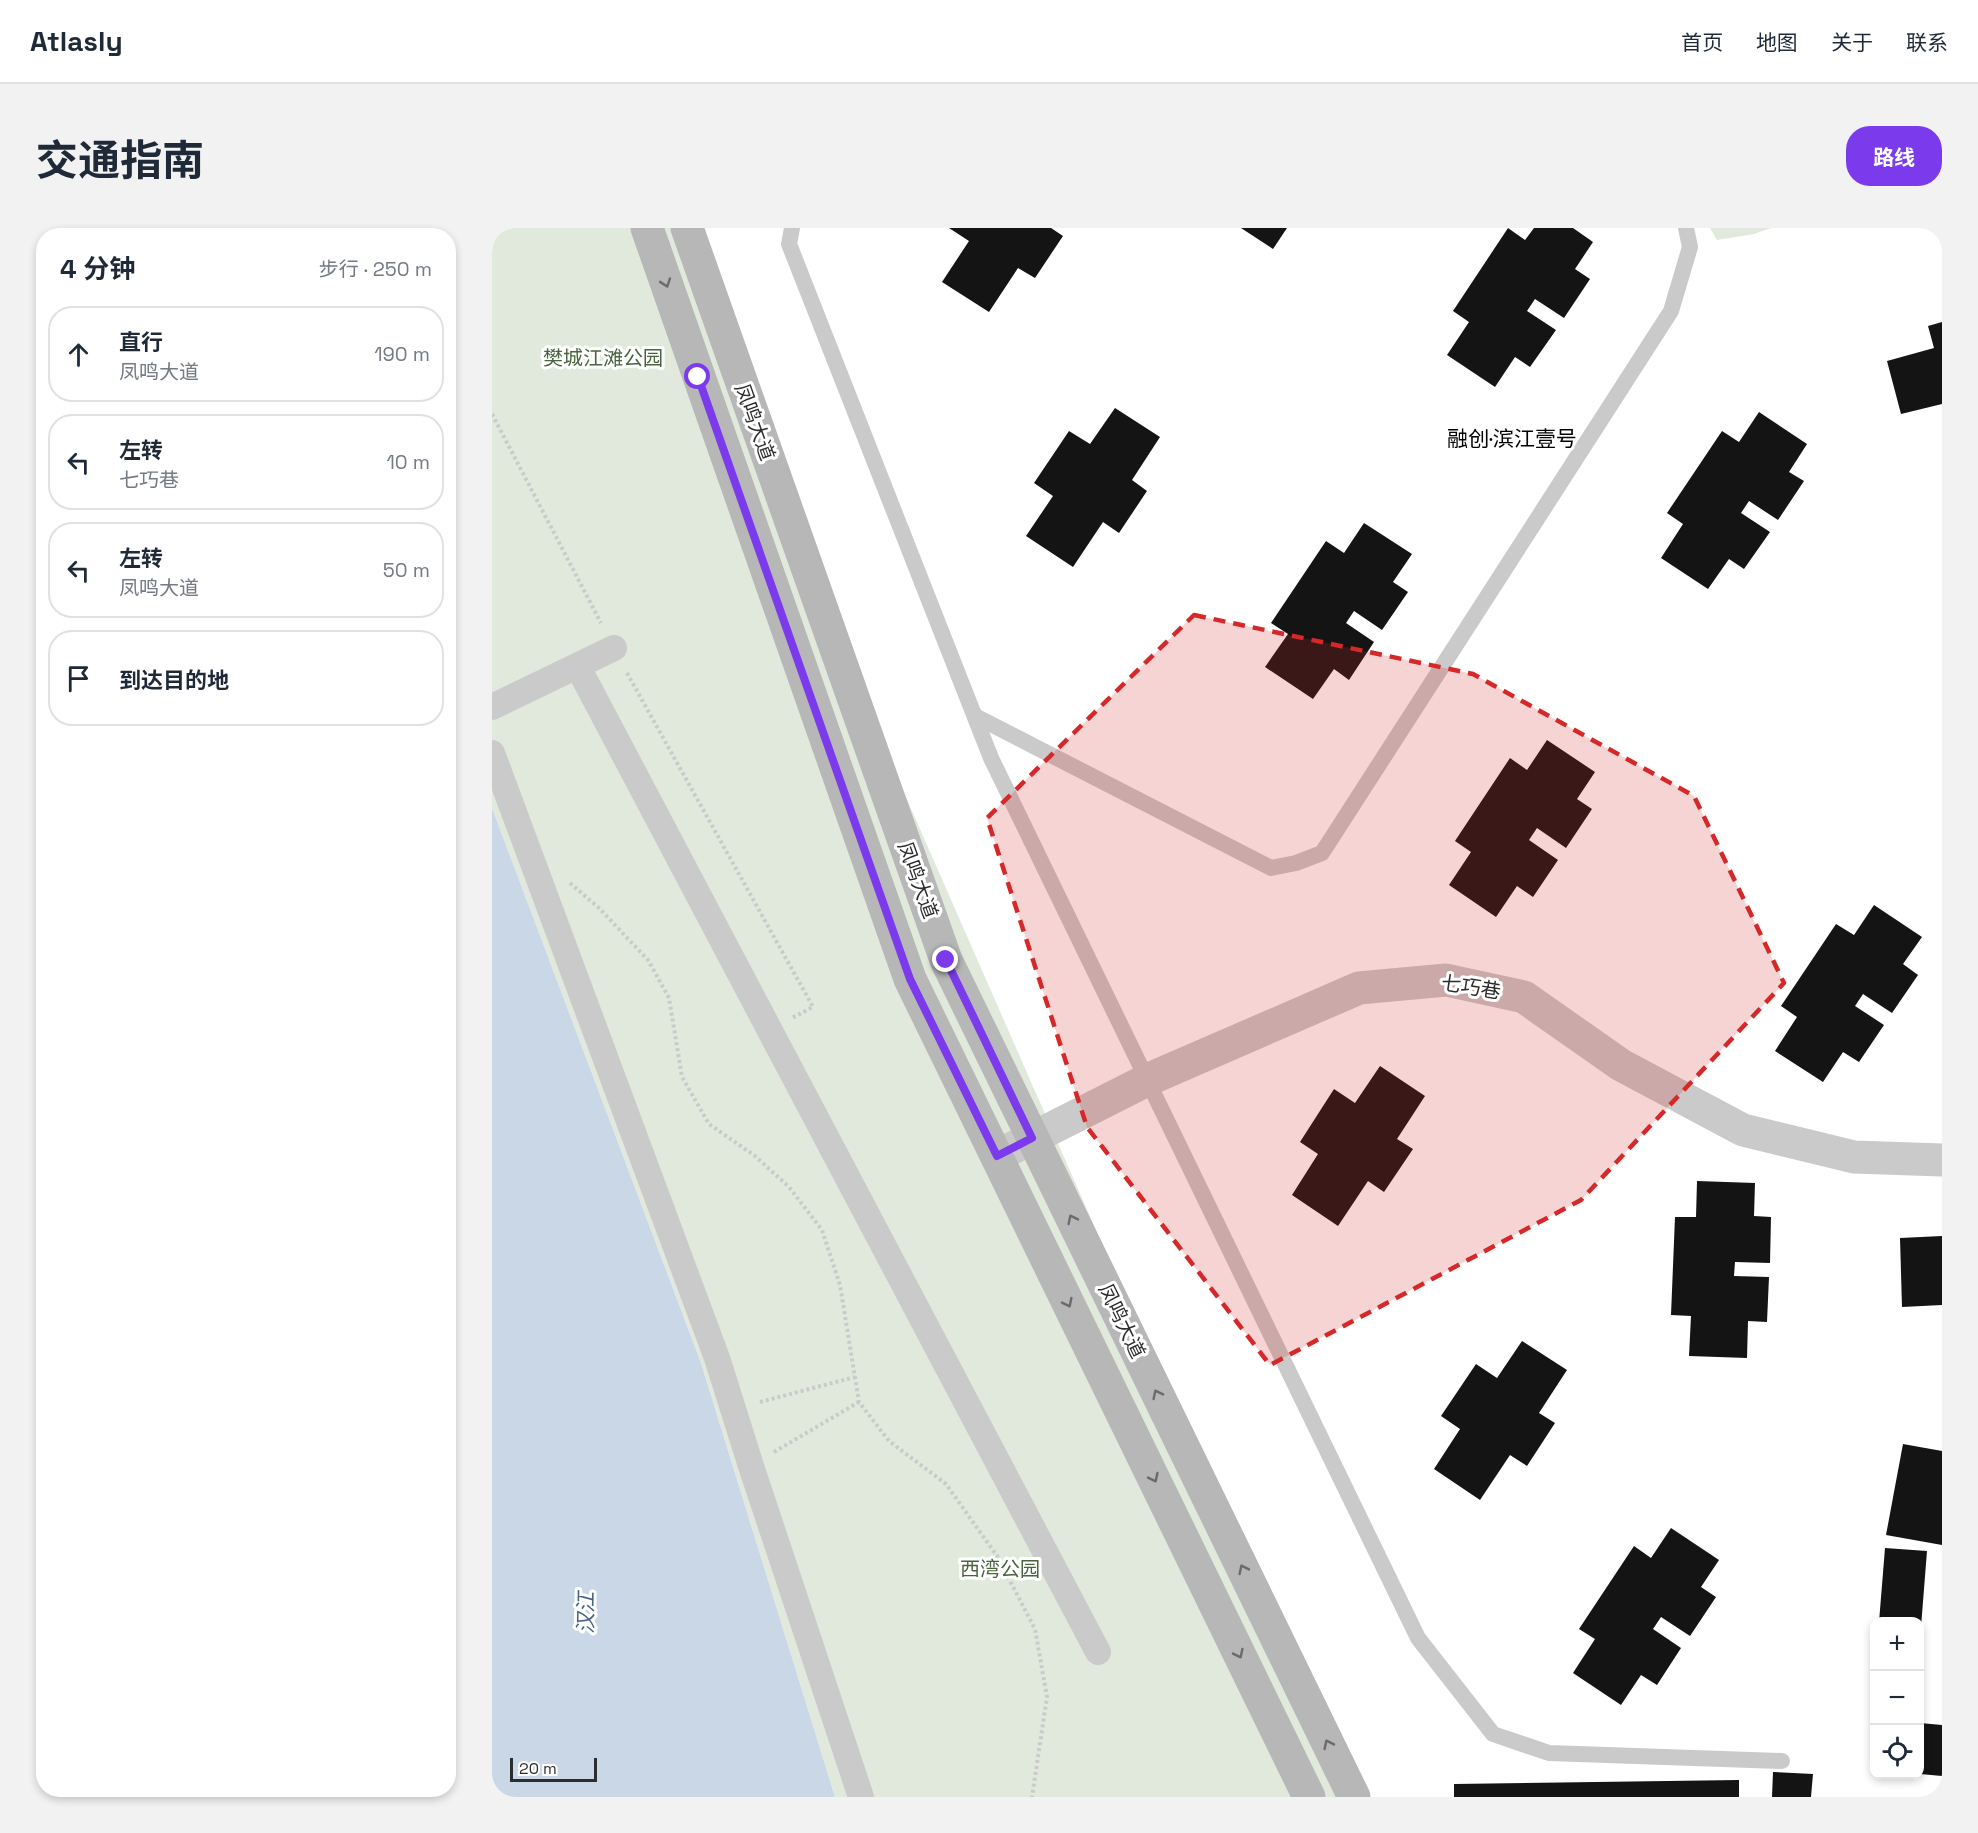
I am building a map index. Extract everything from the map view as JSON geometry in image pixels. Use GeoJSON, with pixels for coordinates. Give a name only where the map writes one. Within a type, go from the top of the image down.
{"type":"FeatureCollection","features":[{"type":"Feature","properties":{"kind":"main road","name":"凤鸣大道"},"geometry":{"type":"LineString","coordinates":[[647,228],[910,979],[1309,1797]]}},
{"type":"Feature","properties":{"kind":"main road","name":"凤鸣大道"},"geometry":{"type":"LineString","coordinates":[[687,228],[946,960],[1354,1797]]}},
{"type":"Feature","properties":{"kind":"street"},"geometry":{"type":"LineString","coordinates":[[492,707],[614,648]]}},
{"type":"Feature","properties":{"kind":"street"},"geometry":{"type":"LineString","coordinates":[[578,667],[1098,1652]]}},
{"type":"Feature","properties":{"kind":"street"},"geometry":{"type":"LineString","coordinates":[[492,753],[717,1358],[861,1797]]}},
{"type":"Feature","properties":{"kind":"street","name":"七巧巷"},"geometry":{"type":"LineString","coordinates":[[997,1156],[1148,1080],[1359,988],[1446,980],[1524,997],[1621,1065],[1743,1130],[1854,1157],[1942,1160]]}},
{"type":"Feature","properties":{"kind":"lane"},"geometry":{"type":"LineString","coordinates":[[792,228],[789,244],[991,758],[1418,1638],[1493,1734],[1549,1753],[1782,1761]]}},
{"type":"Feature","properties":{"kind":"lane"},"geometry":{"type":"LineString","coordinates":[[975,716],[1271,868],[1296,863],[1322,853],[1671,311],[1690,247],[1686,228]]}},
{"type":"Feature","properties":{"kind":"path"},"geometry":{"type":"LineString","coordinates":[[492,414],[614,648],[813,1007],[770,1029]]}},
{"type":"Feature","properties":{"kind":"path"},"geometry":{"type":"LineString","coordinates":[[563,877],[599,908],[648,960],[669,998],[682,1077],[709,1124],[755,1156],[789,1187],[822,1230],[840,1285],[859,1402],[889,1441],[946,1484],[998,1556],[1035,1629],[1047,1697],[1032,1797]]}},
{"type":"Feature","properties":{"kind":"path"},"geometry":{"type":"LineString","coordinates":[[734,1410],[855,1377]]}},
{"type":"Feature","properties":{"kind":"path"},"geometry":{"type":"LineString","coordinates":[[751,1466],[859,1402]]}},
{"type":"Feature","properties":{"kind":"highlighted area"},"geometry":{"type":"Polygon","coordinates":[[[1194,615],[1473,674],[1694,796],[1784,983],[1581,1200],[1270,1365],[1087,1127],[987,818],[1194,615]]]}},
{"type":"Feature","properties":{"kind":"green space","name":"西湾公园"},"geometry":{"type":"Polygon","coordinates":[[[492,228],[680,228],[725,385],[1345,1797],[835,1797],[701,1363],[492,808],[492,228]]]}},
{"type":"Feature","properties":{"kind":"green space"},"geometry":{"type":"Polygon","coordinates":[[[1710,228],[1771,228],[1754,234],[1717,240],[1710,228]]]}},
{"type":"Feature","properties":{"kind":"water","name":"汉江"},"geometry":{"type":"Polygon","coordinates":[[[492,808],[701,1363],[835,1797],[492,1797],[492,808]]]}},
{"type":"Feature","properties":{"kind":"building"},"geometry":{"type":"Polygon","coordinates":[[[949,228],[1051,228],[1063,236],[1035,278],[1018,268],[989,312],[942,282],[969,241],[949,228]]]}},
{"type":"Feature","properties":{"kind":"building"},"geometry":{"type":"Polygon","coordinates":[[[1241,228],[1287,228],[1273,249],[1241,228]]]}},
{"type":"Feature","properties":{"kind":"building"},"geometry":{"type":"Polygon","coordinates":[[[1508,228],[1525,240],[1534,228],[1573,228],[1593,242],[1575,269],[1590,279],[1564,318],[1535,299],[1527,311],[1556,330],[1530,367],[1515,357],[1495,387],[1447,355],[1469,322],[1453,311],[1508,228]]]}},
{"type":"Feature","properties":{"kind":"building"},"geometry":{"type":"Polygon","coordinates":[[[1942,322],[1942,404],[1901,414],[1887,361],[1934,348],[1928,326],[1942,322]]]}},
{"type":"Feature","properties":{"kind":"building"},"geometry":{"type":"Polygon","coordinates":[[[1115,408],[1160,437],[1132,480],[1147,491],[1119,533],[1103,522],[1073,567],[1026,536],[1053,496],[1034,483],[1069,431],[1090,444],[1115,408]]]}},
{"type":"Feature","properties":{"kind":"building"},"geometry":{"type":"Polygon","coordinates":[[[1759,412],[1807,444],[1789,472],[1804,481],[1778,520],[1749,501],[1741,513],[1770,532],[1744,569],[1729,559],[1708,589],[1661,558],[1683,524],[1667,513],[1722,431],[1739,442],[1759,412]]]}},
{"type":"Feature","properties":{"kind":"building"},"geometry":{"type":"Polygon","coordinates":[[[1364,523],[1412,554],[1393,582],[1408,592],[1382,630],[1354,611],[1346,623],[1374,642],[1349,680],[1334,669],[1313,699],[1265,667],[1288,634],[1271,623],[1326,541],[1344,553],[1364,523]]]}},
{"type":"Feature","properties":{"kind":"building"},"geometry":{"type":"Polygon","coordinates":[[[1547,740],[1595,772],[1577,799],[1592,809],[1566,848],[1537,828],[1529,840],[1558,860],[1533,897],[1517,886],[1496,917],[1449,885],[1471,852],[1455,841],[1510,758],[1527,770],[1547,740]]]}},
{"type":"Feature","properties":{"kind":"building"},"geometry":{"type":"Polygon","coordinates":[[[1874,905],[1922,937],[1903,964],[1918,975],[1892,1013],[1863,994],[1855,1006],[1884,1025],[1859,1062],[1843,1052],[1823,1082],[1775,1051],[1797,1017],[1781,1006],[1836,924],[1854,935],[1874,905]]]}},
{"type":"Feature","properties":{"kind":"building"},"geometry":{"type":"Polygon","coordinates":[[[1380,1066],[1425,1096],[1397,1139],[1413,1149],[1384,1192],[1368,1181],[1338,1226],[1292,1195],[1318,1154],[1300,1142],[1334,1089],[1355,1103],[1380,1066]]]}},
{"type":"Feature","properties":{"kind":"building"},"geometry":{"type":"Polygon","coordinates":[[[1697,1181],[1755,1183],[1754,1216],[1771,1217],[1770,1263],[1735,1262],[1734,1276],[1769,1277],[1767,1322],[1748,1321],[1747,1358],[1689,1356],[1691,1316],[1671,1315],[1675,1217],[1696,1217],[1697,1181]]]}},
{"type":"Feature","properties":{"kind":"building"},"geometry":{"type":"Polygon","coordinates":[[[1942,1236],[1942,1305],[1902,1307],[1900,1238],[1942,1236]]]}},
{"type":"Feature","properties":{"kind":"building"},"geometry":{"type":"Polygon","coordinates":[[[1522,1341],[1567,1370],[1539,1413],[1555,1423],[1527,1466],[1510,1455],[1480,1500],[1434,1469],[1460,1429],[1441,1416],[1476,1364],[1497,1378],[1522,1341]]]}},
{"type":"Feature","properties":{"kind":"building"},"geometry":{"type":"Polygon","coordinates":[[[1903,1444],[1942,1451],[1942,1545],[1886,1535],[1903,1444]]]}},
{"type":"Feature","properties":{"kind":"building"},"geometry":{"type":"Polygon","coordinates":[[[1671,1528],[1719,1560],[1701,1587],[1716,1597],[1690,1636],[1661,1617],[1653,1629],[1681,1648],[1657,1685],[1641,1675],[1621,1705],[1573,1673],[1595,1639],[1579,1629],[1634,1546],[1651,1558],[1671,1528]]]}},
{"type":"Feature","properties":{"kind":"building"},"geometry":{"type":"Polygon","coordinates":[[[1885,1548],[1927,1551],[1922,1617],[1879,1617],[1885,1548]]]}},
{"type":"Feature","properties":{"kind":"building"},"geometry":{"type":"Polygon","coordinates":[[[1924,1723],[1942,1725],[1942,1776],[1924,1774],[1924,1723]]]}},
{"type":"Feature","properties":{"kind":"building"},"geometry":{"type":"Polygon","coordinates":[[[1773,1772],[1813,1774],[1811,1797],[1772,1797],[1773,1772]]]}},
{"type":"Feature","properties":{"kind":"building"},"geometry":{"type":"Polygon","coordinates":[[[1739,1780],[1739,1797],[1454,1797],[1454,1784],[1739,1780]]]}},
{"type":"Feature","properties":{"kind":"district","name":"融创·滨江壹号"},"geometry":{"type":"Point","coordinates":[1512,439]}},
{"type":"Feature","properties":{"kind":"route"},"geometry":{"type":"LineString","coordinates":[[698,377],[910,979],[997,1156],[1032,1138],[946,960]]}},
{"type":"Feature","properties":{"kind":"park label","name":"樊城江滩公园"},"geometry":{"type":"Point","coordinates":[603,358]}}]}
